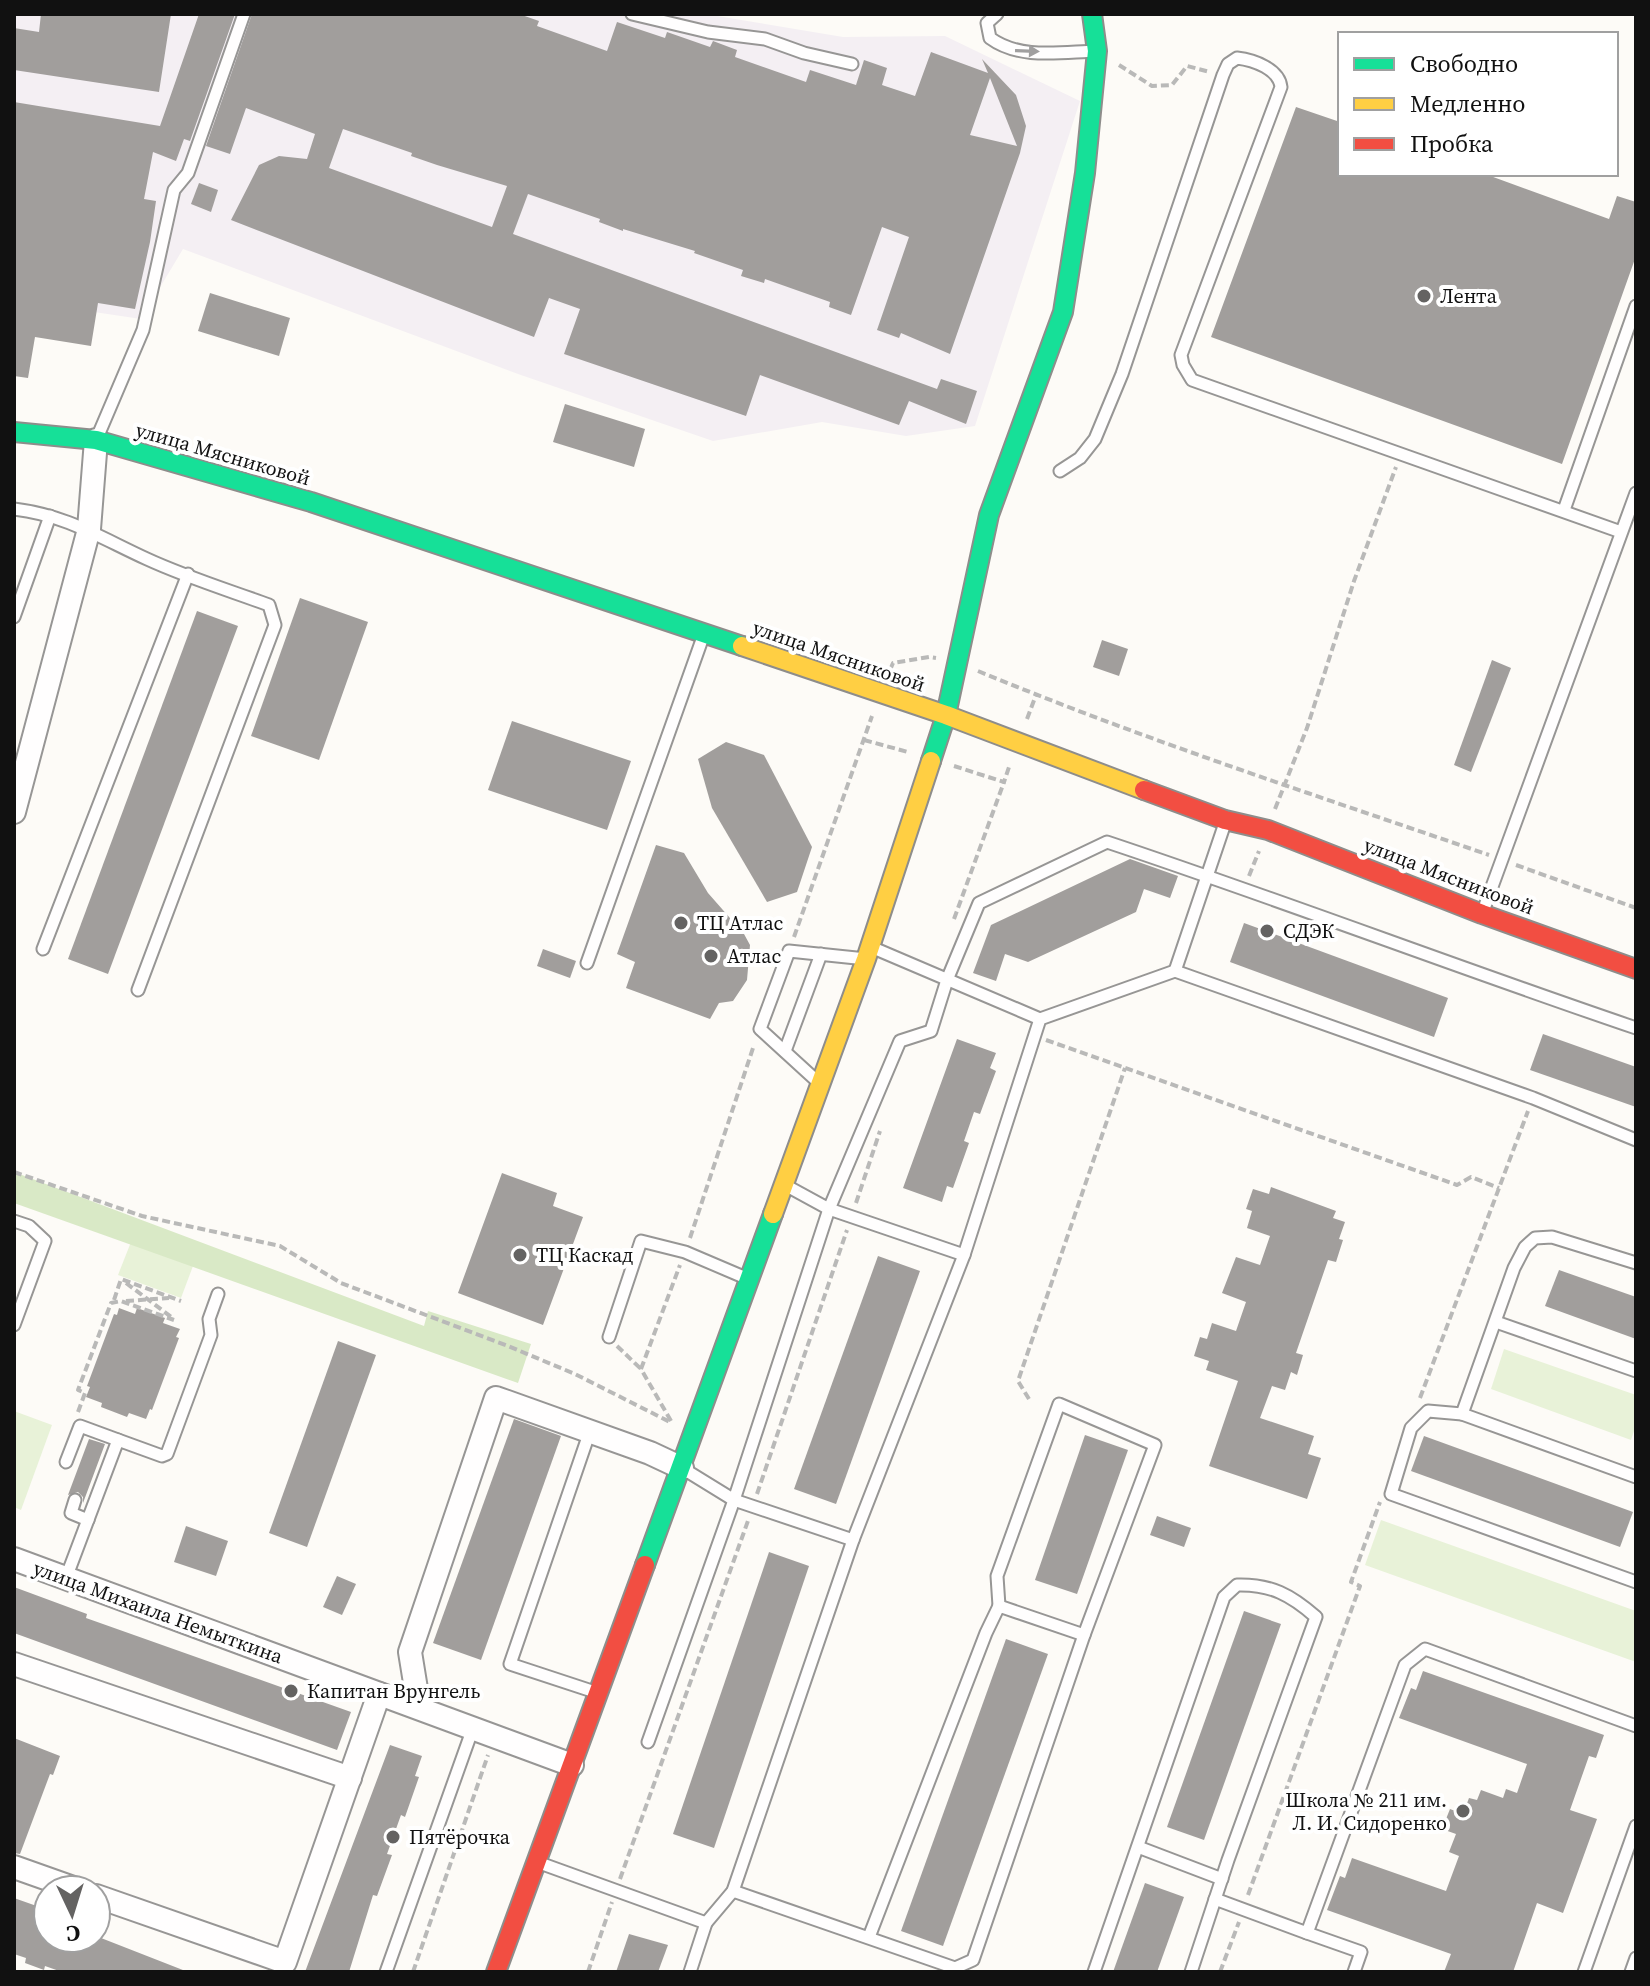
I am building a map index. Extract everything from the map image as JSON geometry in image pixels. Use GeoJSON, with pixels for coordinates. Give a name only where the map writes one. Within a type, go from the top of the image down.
{"type":"FeatureCollection","features":[{"type":"Feature","properties":{"kind":"street"},"geometry":{"type":"LineString","coordinates":[[496,1972],[821,1085],[946,715],[989,515],[1063,312],[1085,173],[1097,51],[1092,14]]}},
{"type":"Feature","properties":{"kind":"street","name":"улица Мясниковой"},"geometry":{"type":"LineString","coordinates":[[14,432],[96,440],[311,502],[946,715],[1225,820],[1268,830],[1482,914],[1636,969]]}},
{"type":"Feature","properties":{"kind":"street"},"geometry":{"type":"LineString","coordinates":[[14,812],[89,529],[96,440]]}},
{"type":"Feature","properties":{"kind":"street"},"geometry":{"type":"LineString","coordinates":[[417,1695],[410,1652],[496,1398],[650,1453],[682,1468]]}},
{"type":"Feature","properties":{"kind":"street","name":"улица Михаила Немыткина"},"geometry":{"type":"LineString","coordinates":[[14,1559],[572,1765]]}},
{"type":"Feature","properties":{"kind":"street"},"geometry":{"type":"LineString","coordinates":[[14,1664],[350,1778]]}},
{"type":"Feature","properties":{"kind":"street"},"geometry":{"type":"LineString","coordinates":[[112,1902],[285,1962],[379,1694]]}},
{"type":"Feature","properties":{"kind":"street"},"geometry":{"type":"LineString","coordinates":[[14,1867],[34,1874]]}},
{"type":"Feature","properties":{"kind":"lane"},"geometry":{"type":"LineString","coordinates":[[96,440],[143,330],[174,190],[188,173],[244,14]]}},
{"type":"Feature","properties":{"kind":"lane"},"geometry":{"type":"LineString","coordinates":[[632,14],[708,32],[765,39],[804,53],[852,64]]}},
{"type":"Feature","properties":{"kind":"lane"},"geometry":{"type":"LineString","coordinates":[[997,14],[987,23],[990,38],[1018,53],[1097,51]]}},
{"type":"Feature","properties":{"kind":"lane"},"geometry":{"type":"LineString","coordinates":[[1060,471],[1080,458],[1095,439],[1122,374],[1223,75],[1232,60],[1246,59],[1275,72],[1281,87],[1181,355],[1192,380],[1621,532]]}},
{"type":"Feature","properties":{"kind":"lane"},"geometry":{"type":"LineString","coordinates":[[1564,510],[1636,306]]}},
{"type":"Feature","properties":{"kind":"lane"},"geometry":{"type":"LineString","coordinates":[[1482,914],[1636,493]]}},
{"type":"Feature","properties":{"kind":"lane"},"geometry":{"type":"LineString","coordinates":[[14,509],[50,516],[89,529],[147,559],[269,605],[275,625],[138,990]]}},
{"type":"Feature","properties":{"kind":"lane"},"geometry":{"type":"LineString","coordinates":[[15,612],[50,516]]}},
{"type":"Feature","properties":{"kind":"lane"},"geometry":{"type":"LineString","coordinates":[[43,949],[188,574]]}},
{"type":"Feature","properties":{"kind":"lane"},"geometry":{"type":"LineString","coordinates":[[587,963],[704,634]]}},
{"type":"Feature","properties":{"kind":"lane"},"geometry":{"type":"LineString","coordinates":[[1175,971],[1225,820]]}},
{"type":"Feature","properties":{"kind":"lane"},"geometry":{"type":"LineString","coordinates":[[648,1742],[734,1500],[829,1209],[900,1041],[931,1031],[947,980],[979,903],[1107,842],[1636,1028]]}},
{"type":"Feature","properties":{"kind":"lane"},"geometry":{"type":"LineString","coordinates":[[821,1085],[760,1029],[789,951],[868,953],[947,980],[1040,1019],[1175,971],[1533,1098],[1636,1140]]}},
{"type":"Feature","properties":{"kind":"lane"},"geometry":{"type":"LineString","coordinates":[[785,1051],[821,954]]}},
{"type":"Feature","properties":{"kind":"lane"},"geometry":{"type":"LineString","coordinates":[[690,1972],[706,1923],[733,1891],[853,1540],[964,1255],[1040,1019]]}},
{"type":"Feature","properties":{"kind":"lane"},"geometry":{"type":"LineString","coordinates":[[785,1184],[829,1209],[964,1255]]}},
{"type":"Feature","properties":{"kind":"lane"},"geometry":{"type":"LineString","coordinates":[[14,1221],[29,1226],[45,1241],[14,1325]]}},
{"type":"Feature","properties":{"kind":"lane"},"geometry":{"type":"LineString","coordinates":[[1462,1414],[1514,1268],[1525,1247],[1535,1238],[1552,1237],[1636,1263]]}},
{"type":"Feature","properties":{"kind":"lane"},"geometry":{"type":"LineString","coordinates":[[609,1337],[641,1241],[685,1252],[750,1280]]}},
{"type":"Feature","properties":{"kind":"lane"},"geometry":{"type":"LineString","coordinates":[[66,1462],[80,1426],[162,1456],[167,1454],[211,1335],[209,1319],[218,1294]]}},
{"type":"Feature","properties":{"kind":"lane"},"geometry":{"type":"LineString","coordinates":[[1496,1322],[1636,1371]]}},
{"type":"Feature","properties":{"kind":"lane"},"geometry":{"type":"LineString","coordinates":[[733,1891],[955,1968],[973,1960],[1084,1635],[1155,1445],[1059,1404],[997,1576],[999,1606],[869,1937]]}},
{"type":"Feature","properties":{"kind":"lane"},"geometry":{"type":"LineString","coordinates":[[1636,1477],[1462,1414],[1428,1411],[1411,1428],[1391,1494],[1636,1582]]}},
{"type":"Feature","properties":{"kind":"lane"},"geometry":{"type":"LineString","coordinates":[[590,1431],[510,1664],[597,1693]]}},
{"type":"Feature","properties":{"kind":"lane"},"geometry":{"type":"LineString","coordinates":[[66,1578],[118,1440]]}},
{"type":"Feature","properties":{"kind":"lane"},"geometry":{"type":"LineString","coordinates":[[682,1468],[734,1500],[853,1540]]}},
{"type":"Feature","properties":{"kind":"lane"},"geometry":{"type":"LineString","coordinates":[[75,1500],[71,1513],[88,1520]]}},
{"type":"Feature","properties":{"kind":"lane"},"geometry":{"type":"LineString","coordinates":[[1094,1972],[1224,1597],[1237,1585],[1257,1584],[1294,1598],[1316,1617],[1191,1972]]}},
{"type":"Feature","properties":{"kind":"lane"},"geometry":{"type":"LineString","coordinates":[[999,1606],[1084,1635]]}},
{"type":"Feature","properties":{"kind":"lane"},"geometry":{"type":"LineString","coordinates":[[1307,1933],[1405,1665],[1425,1649],[1636,1726]]}},
{"type":"Feature","properties":{"kind":"lane"},"geometry":{"type":"LineString","coordinates":[[386,1972],[484,1732]]}},
{"type":"Feature","properties":{"kind":"lane"},"geometry":{"type":"LineString","coordinates":[[1584,1972],[1636,1826]]}},
{"type":"Feature","properties":{"kind":"lane"},"geometry":{"type":"LineString","coordinates":[[1138,1847],[1222,1879]]}},
{"type":"Feature","properties":{"kind":"lane"},"geometry":{"type":"LineString","coordinates":[[536,1861],[706,1923]]}},
{"type":"Feature","properties":{"kind":"lane"},"geometry":{"type":"LineString","coordinates":[[1215,1899],[1361,1952],[1354,1972]]}},
{"type":"Feature","properties":{"kind":"lane"},"geometry":{"type":"LineString","coordinates":[[1631,1972],[1636,1958]]}},
{"type":"Feature","properties":{"kind":"path"},"geometry":{"type":"LineString","coordinates":[[1097,51],[1152,86],[1172,85],[1187,66],[1223,75]]}},
{"type":"Feature","properties":{"kind":"path"},"geometry":{"type":"LineString","coordinates":[[1289,776],[1401,453]]}},
{"type":"Feature","properties":{"kind":"path"},"geometry":{"type":"LineString","coordinates":[[950,930],[1004,782]]}},
{"type":"Feature","properties":{"kind":"path"},"geometry":{"type":"LineString","coordinates":[[1035,1036],[1457,1185],[1471,1177],[1499,1188]]}},
{"type":"Feature","properties":{"kind":"path"},"geometry":{"type":"LineString","coordinates":[[1029,1399],[1018,1381],[1125,1068]]}},
{"type":"Feature","properties":{"kind":"path"},"geometry":{"type":"LineString","coordinates":[[1428,1411],[1419,1396],[1533,1098]]}},
{"type":"Feature","properties":{"kind":"path"},"geometry":{"type":"LineString","coordinates":[[588,1972],[753,1506],[882,1127]]}},
{"type":"Feature","properties":{"kind":"path"},"geometry":{"type":"LineString","coordinates":[[14,1172],[142,1216],[280,1246],[341,1283],[575,1374],[673,1424]]}},
{"type":"Feature","properties":{"kind":"path"},"geometry":{"type":"LineString","coordinates":[[78,1412],[85,1393],[78,1390],[121,1279],[181,1301]]}},
{"type":"Feature","properties":{"kind":"path"},"geometry":{"type":"LineString","coordinates":[[141,1288],[155,1299]]}},
{"type":"Feature","properties":{"kind":"path"},"geometry":{"type":"LineString","coordinates":[[121,1301],[174,1320],[148,1299],[141,1288]]}},
{"type":"Feature","properties":{"kind":"path"},"geometry":{"type":"LineString","coordinates":[[113,1301],[172,1298]]}},
{"type":"Feature","properties":{"kind":"path"},"geometry":{"type":"LineString","coordinates":[[609,1337],[641,1369]]}},
{"type":"Feature","properties":{"kind":"path"},"geometry":{"type":"LineString","coordinates":[[1220,1972],[1360,1586],[1351,1582],[1383,1492],[1391,1494]]}},
{"type":"Feature","properties":{"kind":"path"},"geometry":{"type":"LineString","coordinates":[[413,1972],[484,1732]]}},
{"type":"Feature","properties":{"kind":"shaded area"},"geometry":{"type":"Polygon","coordinates":[[[14,14],[705,14],[843,37],[945,36],[1080,101],[975,426],[906,436],[822,422],[713,441],[518,374],[183,249],[141,319],[14,300],[14,14]]]}},
{"type":"Feature","properties":{"kind":"green space"},"geometry":{"type":"Polygon","coordinates":[[[14,1172],[424,1326],[428,1311],[531,1344],[518,1383],[14,1203],[14,1172]]]}},
{"type":"Feature","properties":{"kind":"green space"},"geometry":{"type":"Polygon","coordinates":[[[131,1242],[193,1266],[181,1298],[118,1275],[131,1242]]]}},
{"type":"Feature","properties":{"kind":"green space"},"geometry":{"type":"Polygon","coordinates":[[[1504,1349],[1636,1395],[1636,1425],[1631,1440],[1491,1389],[1504,1349]]]}},
{"type":"Feature","properties":{"kind":"green space"},"geometry":{"type":"Polygon","coordinates":[[[14,1411],[52,1425],[21,1510],[14,1507],[14,1411]]]}},
{"type":"Feature","properties":{"kind":"green space"},"geometry":{"type":"Polygon","coordinates":[[[1381,1520],[1636,1611],[1636,1662],[1365,1565],[1381,1520]]]}},
{"type":"Feature","properties":{"kind":"building"},"geometry":{"type":"Polygon","coordinates":[[[41,14],[171,14],[159,92],[14,70],[14,28],[39,32],[41,14]]]}},
{"type":"Feature","properties":{"kind":"building"},"geometry":{"type":"Polygon","coordinates":[[[199,14],[235,14],[190,141],[184,139],[176,161],[153,152],[144,199],[156,201],[135,309],[98,303],[91,346],[35,337],[28,378],[14,376],[14,102],[160,126],[199,14]]]}},
{"type":"Feature","properties":{"kind":"building"},"geometry":{"type":"Polygon","coordinates":[[[252,14],[519,14],[539,21],[537,26],[607,51],[617,22],[665,38],[667,32],[710,47],[713,41],[737,50],[735,57],[806,82],[810,70],[856,85],[864,60],[887,68],[882,85],[915,96],[931,52],[988,73],[982,59],[1016,95],[1026,126],[1020,153],[950,354],[901,333],[899,338],[877,330],[909,237],[882,227],[851,315],[829,307],[830,302],[765,279],[764,283],[741,276],[743,270],[695,251],[623,231],[599,222],[600,219],[528,194],[513,234],[937,389],[941,379],[977,391],[966,424],[909,401],[899,425],[760,375],[746,416],[564,354],[580,309],[549,298],[534,337],[231,220],[259,165],[279,156],[307,159],[315,134],[246,108],[230,154],[206,146],[252,14]],[[990,78],[970,135],[1017,146],[990,78]],[[343,129],[329,168],[492,227],[507,186],[411,156],[412,153],[343,129]]]}},
{"type":"Feature","properties":{"kind":"building","name":"Лента"},"geometry":{"type":"Polygon","coordinates":[[[1296,107],[1338,121],[1338,176],[1491,176],[1609,219],[1617,196],[1636,202],[1636,256],[1562,464],[1211,337],[1296,107]]]}},
{"type":"Feature","properties":{"kind":"building"},"geometry":{"type":"Polygon","coordinates":[[[199,183],[218,190],[211,212],[191,204],[199,183]]]}},
{"type":"Feature","properties":{"kind":"building"},"geometry":{"type":"Polygon","coordinates":[[[210,293],[290,318],[279,356],[198,331],[210,293]]]}},
{"type":"Feature","properties":{"kind":"building"},"geometry":{"type":"Polygon","coordinates":[[[565,404],[645,429],[634,467],[553,442],[565,404]]]}},
{"type":"Feature","properties":{"kind":"building"},"geometry":{"type":"Polygon","coordinates":[[[300,598],[368,622],[319,760],[251,736],[300,598]]]}},
{"type":"Feature","properties":{"kind":"building"},"geometry":{"type":"Polygon","coordinates":[[[197,611],[238,626],[108,974],[68,959],[197,611]]]}},
{"type":"Feature","properties":{"kind":"building"},"geometry":{"type":"Polygon","coordinates":[[[1102,640],[1128,649],[1119,676],[1093,667],[1102,640]]]}},
{"type":"Feature","properties":{"kind":"building"},"geometry":{"type":"Polygon","coordinates":[[[1492,660],[1511,668],[1471,772],[1454,765],[1492,660]]]}},
{"type":"Feature","properties":{"kind":"building"},"geometry":{"type":"Polygon","coordinates":[[[512,721],[631,761],[607,830],[488,790],[512,721]]]}},
{"type":"Feature","properties":{"kind":"building"},"geometry":{"type":"Polygon","coordinates":[[[726,742],[764,755],[812,847],[797,892],[767,902],[712,808],[698,759],[726,742]]]}},
{"type":"Feature","properties":{"kind":"building","name":"ТЦ Атлас"},"geometry":{"type":"Polygon","coordinates":[[[656,845],[684,853],[708,893],[750,945],[747,980],[733,1001],[719,1003],[710,1019],[626,988],[635,962],[617,954],[656,845]]]}},
{"type":"Feature","properties":{"kind":"building"},"geometry":{"type":"Polygon","coordinates":[[[1130,859],[1178,876],[1170,898],[1144,889],[1136,912],[1028,962],[1005,954],[996,981],[973,973],[991,925],[1130,859]]]}},
{"type":"Feature","properties":{"kind":"building"},"geometry":{"type":"Polygon","coordinates":[[[1244,923],[1448,998],[1434,1037],[1230,962],[1244,923]]]}},
{"type":"Feature","properties":{"kind":"building"},"geometry":{"type":"Polygon","coordinates":[[[543,949],[576,961],[570,978],[537,966],[543,949]]]}},
{"type":"Feature","properties":{"kind":"building"},"geometry":{"type":"Polygon","coordinates":[[[1543,1034],[1636,1067],[1636,1107],[1530,1070],[1543,1034]]]}},
{"type":"Feature","properties":{"kind":"building"},"geometry":{"type":"Polygon","coordinates":[[[957,1039],[996,1053],[990,1068],[996,1071],[980,1114],[974,1112],[964,1141],[969,1143],[953,1188],[947,1186],[942,1202],[903,1188],[957,1039]]]}},
{"type":"Feature","properties":{"kind":"building","name":"ТЦ Каскад"},"geometry":{"type":"Polygon","coordinates":[[[502,1173],[557,1193],[553,1206],[583,1217],[543,1325],[458,1293],[502,1173]]]}},
{"type":"Feature","properties":{"kind":"building"},"geometry":{"type":"Polygon","coordinates":[[[1271,1187],[1336,1211],[1333,1218],[1345,1222],[1336,1262],[1328,1260],[1296,1353],[1303,1355],[1297,1375],[1291,1372],[1285,1390],[1272,1386],[1260,1418],[1314,1436],[1308,1454],[1321,1458],[1307,1499],[1209,1466],[1238,1381],[1206,1370],[1209,1361],[1194,1356],[1200,1337],[1207,1339],[1212,1323],[1236,1331],[1246,1302],[1222,1293],[1236,1257],[1260,1265],[1270,1236],[1247,1228],[1252,1211],[1246,1209],[1253,1189],[1269,1194],[1271,1187]]]}},
{"type":"Feature","properties":{"kind":"building"},"geometry":{"type":"Polygon","coordinates":[[[878,1256],[920,1271],[836,1504],[794,1489],[878,1256]]]}},
{"type":"Feature","properties":{"kind":"building"},"geometry":{"type":"Polygon","coordinates":[[[1559,1270],[1636,1297],[1636,1339],[1545,1306],[1559,1270]]]}},
{"type":"Feature","properties":{"kind":"building"},"geometry":{"type":"Polygon","coordinates":[[[119,1308],[135,1314],[137,1308],[165,1318],[163,1323],[180,1329],[152,1410],[146,1419],[129,1413],[127,1417],[101,1407],[102,1403],[86,1397],[90,1387],[87,1386],[119,1308]]]}},
{"type":"Feature","properties":{"kind":"building"},"geometry":{"type":"Polygon","coordinates":[[[338,1341],[376,1355],[307,1547],[269,1533],[338,1341]]]}},
{"type":"Feature","properties":{"kind":"building"},"geometry":{"type":"Polygon","coordinates":[[[514,1419],[561,1436],[481,1660],[433,1643],[514,1419]]]}},
{"type":"Feature","properties":{"kind":"building"},"geometry":{"type":"Polygon","coordinates":[[[1085,1435],[1128,1450],[1077,1594],[1035,1580],[1085,1435]]]}},
{"type":"Feature","properties":{"kind":"building"},"geometry":{"type":"Polygon","coordinates":[[[1424,1436],[1633,1512],[1620,1547],[1411,1471],[1424,1436]]]}},
{"type":"Feature","properties":{"kind":"building"},"geometry":{"type":"Polygon","coordinates":[[[89,1439],[105,1444],[83,1503],[83,1497],[78,1492],[68,1495],[89,1439]]]}},
{"type":"Feature","properties":{"kind":"building"},"geometry":{"type":"Polygon","coordinates":[[[1157,1516],[1191,1528],[1184,1547],[1150,1535],[1157,1516]]]}},
{"type":"Feature","properties":{"kind":"building"},"geometry":{"type":"Polygon","coordinates":[[[186,1526],[228,1541],[216,1576],[174,1562],[186,1526]]]}},
{"type":"Feature","properties":{"kind":"building"},"geometry":{"type":"Polygon","coordinates":[[[769,1552],[809,1566],[714,1848],[673,1834],[769,1552]]]}},
{"type":"Feature","properties":{"kind":"building"},"geometry":{"type":"Polygon","coordinates":[[[337,1576],[356,1584],[342,1615],[323,1607],[337,1576]]]}},
{"type":"Feature","properties":{"kind":"building"},"geometry":{"type":"Polygon","coordinates":[[[14,1587],[87,1614],[86,1618],[351,1712],[337,1750],[14,1633],[14,1587]]]}},
{"type":"Feature","properties":{"kind":"building"},"geometry":{"type":"Polygon","coordinates":[[[1244,1611],[1281,1624],[1204,1840],[1167,1827],[1244,1611]]]}},
{"type":"Feature","properties":{"kind":"building"},"geometry":{"type":"Polygon","coordinates":[[[1006,1639],[1048,1654],[943,1946],[901,1931],[1006,1639]]]}},
{"type":"Feature","properties":{"kind":"building"},"geometry":{"type":"Polygon","coordinates":[[[1423,1671],[1604,1735],[1596,1758],[1589,1756],[1570,1810],[1597,1819],[1563,1913],[1537,1903],[1513,1972],[1444,1972],[1451,1954],[1327,1910],[1340,1876],[1345,1878],[1352,1858],[1446,1891],[1459,1856],[1449,1852],[1456,1834],[1442,1829],[1450,1809],[1463,1814],[1469,1798],[1477,1800],[1481,1790],[1503,1798],[1506,1789],[1517,1793],[1527,1764],[1399,1718],[1411,1688],[1416,1690],[1423,1671]]]}},
{"type":"Feature","properties":{"kind":"building"},"geometry":{"type":"Polygon","coordinates":[[[14,1738],[60,1756],[53,1775],[50,1774],[20,1854],[14,1853],[14,1738]]]}},
{"type":"Feature","properties":{"kind":"building"},"geometry":{"type":"Polygon","coordinates":[[[390,1745],[422,1756],[415,1776],[419,1777],[405,1817],[401,1815],[387,1854],[392,1855],[377,1896],[373,1895],[349,1972],[305,1972],[390,1745]]]}},
{"type":"Feature","properties":{"kind":"building"},"geometry":{"type":"Polygon","coordinates":[[[1145,1883],[1184,1897],[1157,1972],[1113,1972],[1145,1883]]]}},
{"type":"Feature","properties":{"kind":"building"},"geometry":{"type":"Polygon","coordinates":[[[14,1898],[32,1904],[32,1954],[112,1954],[112,1942],[188,1972],[62,1972],[25,1963],[26,1958],[14,1954],[14,1898]]]}},
{"type":"Feature","properties":{"kind":"building"},"geometry":{"type":"Polygon","coordinates":[[[629,1934],[668,1945],[658,1972],[616,1972],[629,1934]]]}},
{"type":"Feature","properties":{"kind":"traffic: fast"},"geometry":{"type":"LineString","coordinates":[[931,761],[946,715],[989,515],[1063,312],[1085,173],[1097,51],[1092,14]]}},
{"type":"Feature","properties":{"kind":"traffic: fast"},"geometry":{"type":"LineString","coordinates":[[14,432],[96,440],[311,502],[742,646]]}},
{"type":"Feature","properties":{"kind":"traffic: fast"},"geometry":{"type":"LineString","coordinates":[[645,1565],[773,1214]]}},
{"type":"Feature","properties":{"kind":"traffic: slow"},"geometry":{"type":"LineString","coordinates":[[742,646],[946,715],[1144,790]]}},
{"type":"Feature","properties":{"kind":"traffic: slow"},"geometry":{"type":"LineString","coordinates":[[773,1214],[866,959],[931,761]]}},
{"type":"Feature","properties":{"kind":"traffic: jam"},"geometry":{"type":"LineString","coordinates":[[1144,790],[1225,820],[1268,830],[1482,914],[1636,969]]}},
{"type":"Feature","properties":{"kind":"traffic: jam"},"geometry":{"type":"LineString","coordinates":[[496,1972],[645,1565]]}},
{"type":"Feature","properties":{"kind":"place","name":"Лента"},"geometry":{"type":"Point","coordinates":[1424,296]}},
{"type":"Feature","properties":{"kind":"place","name":"ТЦ Атлас"},"geometry":{"type":"Point","coordinates":[681,923]}},
{"type":"Feature","properties":{"kind":"place","name":"СДЭК"},"geometry":{"type":"Point","coordinates":[1267,931]}},
{"type":"Feature","properties":{"kind":"place","name":"Атлас"},"geometry":{"type":"Point","coordinates":[711,956]}},
{"type":"Feature","properties":{"kind":"place","name":"ТЦ Каскад"},"geometry":{"type":"Point","coordinates":[520,1255]}},
{"type":"Feature","properties":{"kind":"place","name":"Капитан Врунгель"},"geometry":{"type":"Point","coordinates":[291,1691]}},
{"type":"Feature","properties":{"kind":"place","name":"Школа № 211 им. Л. И. Сидоренко"},"geometry":{"type":"Point","coordinates":[1463,1811]}},
{"type":"Feature","properties":{"kind":"place","name":"Пятёрочка"},"geometry":{"type":"Point","coordinates":[393,1837]}}]}
